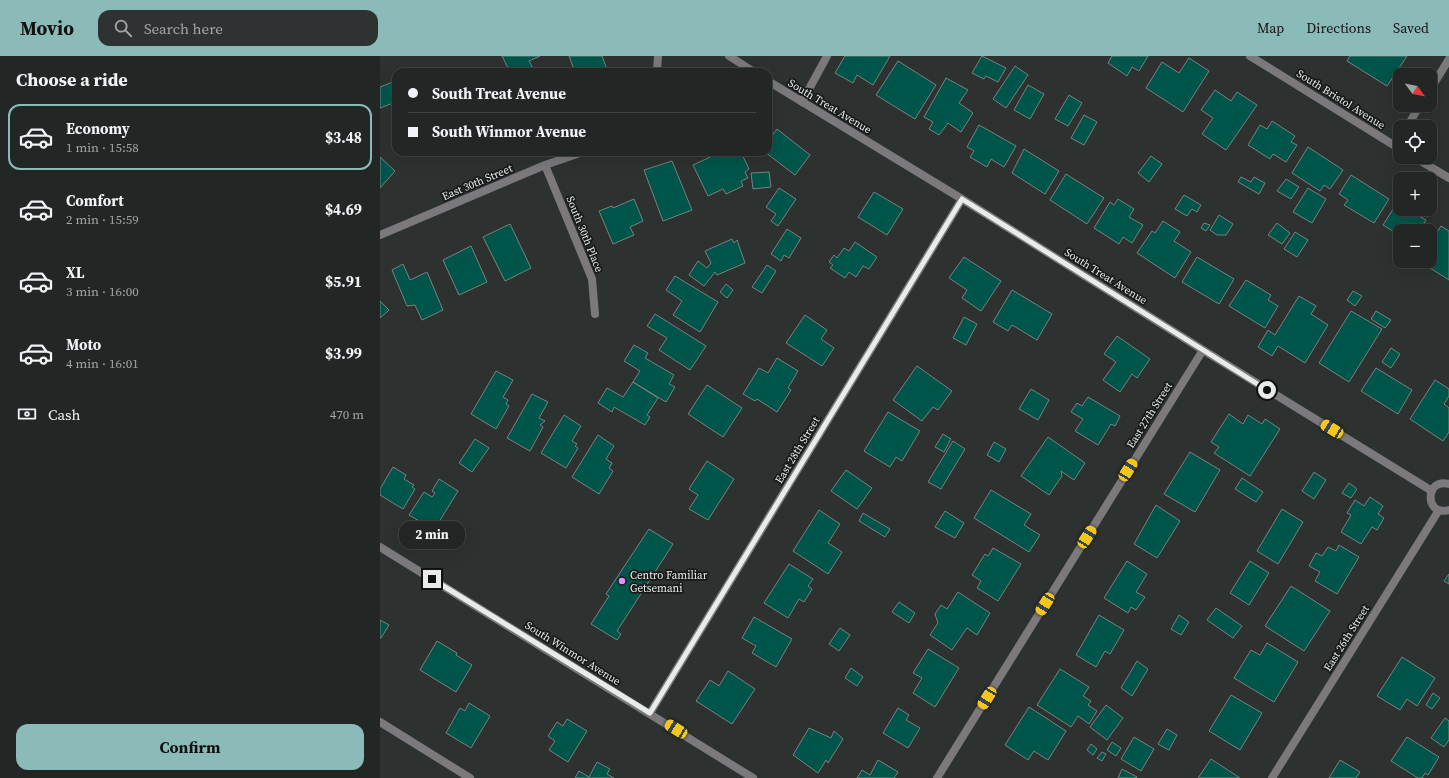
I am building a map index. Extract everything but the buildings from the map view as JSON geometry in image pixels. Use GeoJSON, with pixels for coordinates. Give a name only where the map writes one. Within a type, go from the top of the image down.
{"type":"FeatureCollection","features":[{"type":"Feature","properties":{"kind":"street"},"geometry":{"type":"LineString","coordinates":[[656,68],[658,56]]}},
{"type":"Feature","properties":{"kind":"street"},"geometry":{"type":"LineString","coordinates":[[729,56],[748,68]]}},
{"type":"Feature","properties":{"kind":"street"},"geometry":{"type":"LineString","coordinates":[[802,102],[827,56]]}},
{"type":"Feature","properties":{"kind":"street","name":"South Bristol Avenue"},"geometry":{"type":"LineString","coordinates":[[1250,56],[1393,144]]}},
{"type":"Feature","properties":{"kind":"street"},"geometry":{"type":"LineString","coordinates":[[1437,79],[1449,59]]}},
{"type":"Feature","properties":{"kind":"street","name":"South Treat Avenue"},"geometry":{"type":"LineString","coordinates":[[772,83],[962,199],[1432,491]]}},
{"type":"Feature","properties":{"kind":"street","name":"East 30th Street"},"geometry":{"type":"LineString","coordinates":[[380,235],[545,165],[571,156]]}},
{"type":"Feature","properties":{"kind":"street"},"geometry":{"type":"LineString","coordinates":[[1426,164],[1449,178]]}},
{"type":"Feature","properties":{"kind":"street","name":"South 30th Place"},"geometry":{"type":"LineString","coordinates":[[545,165],[592,280],[595,314]]}},
{"type":"Feature","properties":{"kind":"street","name":"East 28th Street"},"geometry":{"type":"LineString","coordinates":[[650,713],[962,199]]}},
{"type":"Feature","properties":{"kind":"street","name":"East 27th Street"},"geometry":{"type":"LineString","coordinates":[[937,778],[1203,350]]}},
{"type":"Feature","properties":{"kind":"street"},"geometry":{"type":"LineString","coordinates":[[1449,484],[1441,483],[1437,485],[1430,496],[1432,505],[1439,510],[1449,510]]}},
{"type":"Feature","properties":{"kind":"street","name":"East 26th Street"},"geometry":{"type":"LineString","coordinates":[[1272,778],[1439,510]]}},
{"type":"Feature","properties":{"kind":"street","name":"South Winmor Avenue"},"geometry":{"type":"LineString","coordinates":[[380,547],[753,778]]}},
{"type":"Feature","properties":{"kind":"street"},"geometry":{"type":"LineString","coordinates":[[380,722],[470,778]]}},
{"type":"Feature","properties":{"kind":"place","name":"Centro Familiar Getsemani"},"geometry":{"type":"Point","coordinates":[622,581]}},
{"type":"Feature","properties":{"kind":"route"},"geometry":{"type":"LineString","coordinates":[[432,579],[650,713],[962,199],[1267,390]]}}]}
